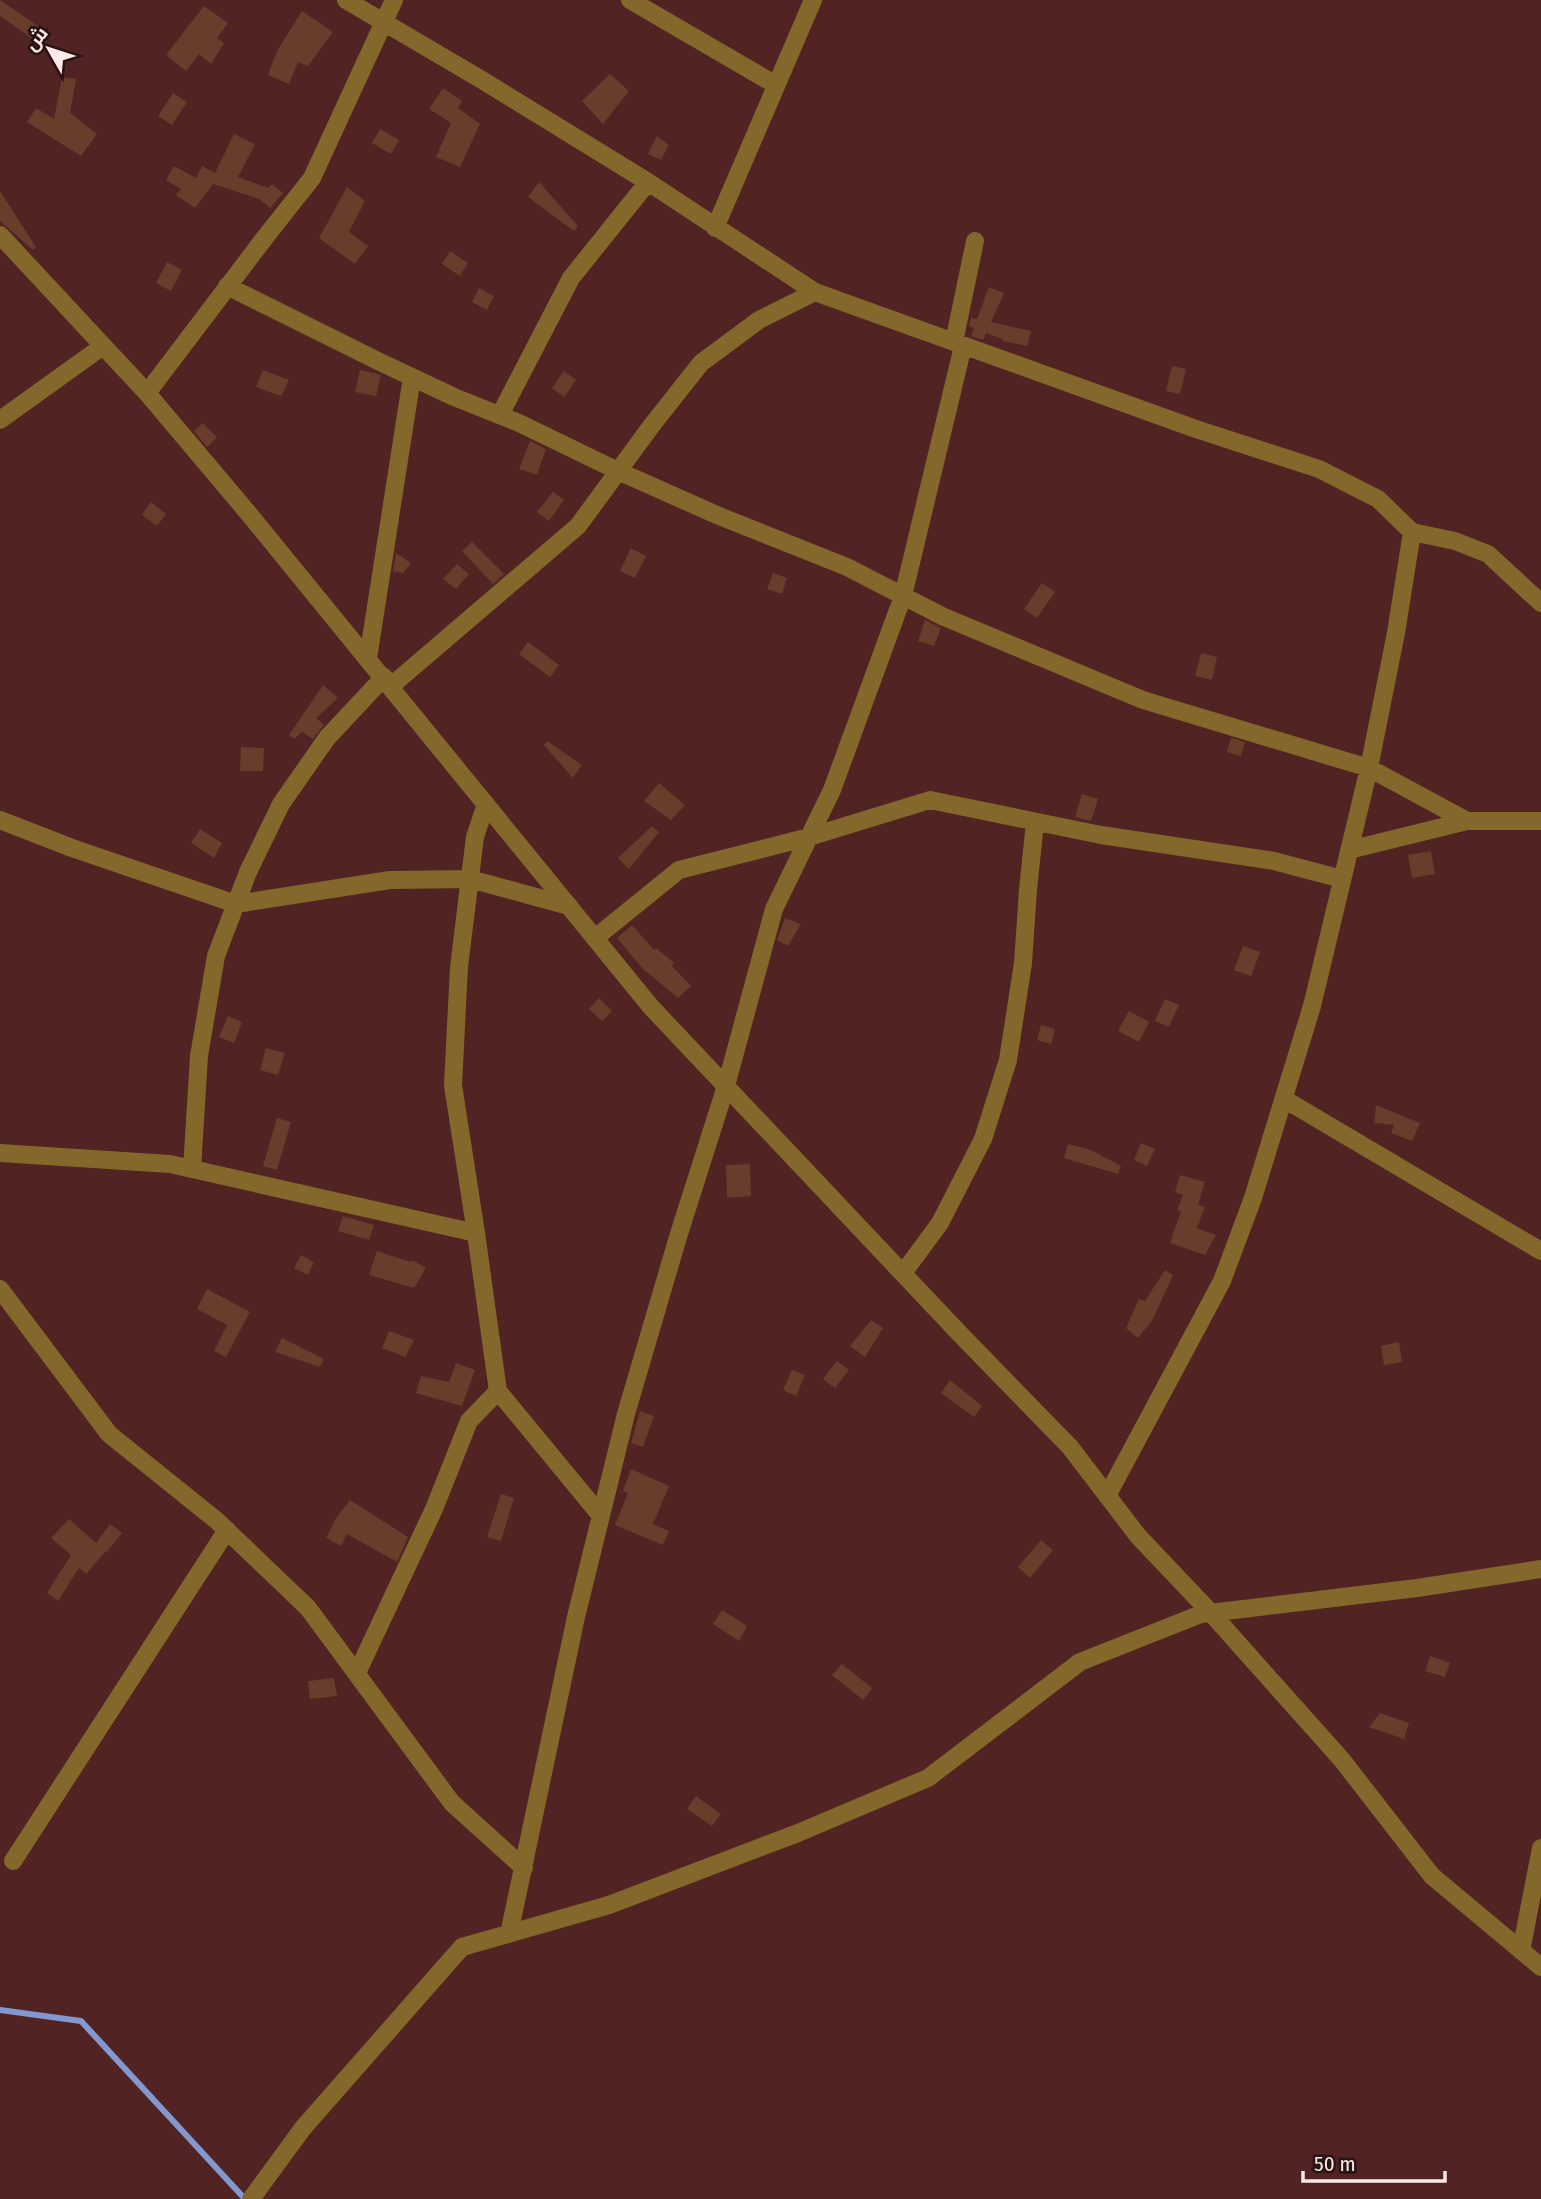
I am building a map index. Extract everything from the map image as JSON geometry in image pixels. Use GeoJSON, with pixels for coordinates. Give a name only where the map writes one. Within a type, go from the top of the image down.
{"type":"FeatureCollection","features":[{"type":"Feature","properties":{"kind":"street"},"geometry":{"type":"LineString","coordinates":[[346,0],[648,183],[815,292],[1196,429],[1319,469],[1378,499],[1412,532],[1455,541],[1488,554],[1541,603]]}},
{"type":"Feature","properties":{"kind":"street"},"geometry":{"type":"LineString","coordinates":[[146,393],[312,178],[394,0]]}},
{"type":"Feature","properties":{"kind":"street"},"geometry":{"type":"LineString","coordinates":[[630,0],[776,85]]}},
{"type":"Feature","properties":{"kind":"street"},"geometry":{"type":"LineString","coordinates":[[715,228],[813,0]]}},
{"type":"Feature","properties":{"kind":"street"},"geometry":{"type":"LineString","coordinates":[[500,415],[571,278],[648,183]]}},
{"type":"Feature","properties":{"kind":"street"},"geometry":{"type":"LineString","coordinates":[[0,235],[146,393],[388,682],[651,1007],[1070,1447],[1138,1536],[1211,1613],[1342,1760],[1432,1876],[1541,1968]]}},
{"type":"Feature","properties":{"kind":"street"},"geometry":{"type":"LineString","coordinates":[[509,1934],[576,1617],[630,1401],[726,1086],[774,909],[832,790],[903,596],[958,344],[975,241]]}},
{"type":"Feature","properties":{"kind":"street"},"geometry":{"type":"LineString","coordinates":[[227,286],[412,377],[519,423],[719,516],[847,567],[944,617],[1143,700],[1369,768],[1467,821]]}},
{"type":"Feature","properties":{"kind":"street"},"geometry":{"type":"LineString","coordinates":[[192,1169],[200,1056],[216,956],[248,872],[281,804],[327,738],[388,682],[578,526],[701,363],[759,320],[815,292]]}},
{"type":"Feature","properties":{"kind":"street"},"geometry":{"type":"LineString","coordinates":[[0,420],[103,346]]}},
{"type":"Feature","properties":{"kind":"street"},"geometry":{"type":"LineString","coordinates":[[368,658],[412,377]]}},
{"type":"Feature","properties":{"kind":"street"},"geometry":{"type":"LineString","coordinates":[[1107,1496],[1222,1281],[1253,1198],[1312,1006],[1369,768],[1396,633],[1412,532]]}},
{"type":"Feature","properties":{"kind":"street"},"geometry":{"type":"LineString","coordinates":[[595,938],[679,870],[809,837],[930,800],[1101,835],[1274,860],[1342,879]]}},
{"type":"Feature","properties":{"kind":"street"},"geometry":{"type":"LineString","coordinates":[[486,804],[475,837],[459,967],[453,1085],[498,1391],[601,1516]]}},
{"type":"Feature","properties":{"kind":"street"},"geometry":{"type":"LineString","coordinates":[[0,820],[72,848],[236,904],[390,880],[470,878],[569,906]]}},
{"type":"Feature","properties":{"kind":"street"},"geometry":{"type":"LineString","coordinates":[[903,1273],[940,1223],[983,1139],[1009,1060],[1023,963],[1035,821]]}},
{"type":"Feature","properties":{"kind":"street"},"geometry":{"type":"LineString","coordinates":[[1349,850],[1467,821],[1541,821]]}},
{"type":"Feature","properties":{"kind":"street"},"geometry":{"type":"LineString","coordinates":[[1284,1099],[1541,1251]]}},
{"type":"Feature","properties":{"kind":"street"},"geometry":{"type":"LineString","coordinates":[[0,1153],[170,1164],[476,1233]]}},
{"type":"Feature","properties":{"kind":"street"},"geometry":{"type":"LineString","coordinates":[[0,1289],[109,1434],[227,1530],[309,1608],[452,1803],[524,1868]]}},
{"type":"Feature","properties":{"kind":"street"},"geometry":{"type":"LineString","coordinates":[[357,1673],[434,1509],[469,1421],[498,1391]]}},
{"type":"Feature","properties":{"kind":"street"},"geometry":{"type":"LineString","coordinates":[[13,1861],[227,1530]]}},
{"type":"Feature","properties":{"kind":"street"},"geometry":{"type":"LineString","coordinates":[[251,2199],[303,2128],[462,1947],[609,1905],[798,1833],[928,1778],[1080,1662],[1200,1614],[1417,1588],[1541,1569]]}},
{"type":"Feature","properties":{"kind":"street"},"geometry":{"type":"LineString","coordinates":[[1521,1951],[1541,1848]]}},
{"type":"Feature","properties":{"kind":"building"},"geometry":{"type":"Polygon","coordinates":[[[0,0],[45,31],[37,42],[0,16],[0,0]]]}},
{"type":"Feature","properties":{"kind":"building"},"geometry":{"type":"Polygon","coordinates":[[[204,6],[228,23],[217,38],[224,43],[211,64],[199,54],[186,71],[166,55],[204,6]]]}},
{"type":"Feature","properties":{"kind":"building"},"geometry":{"type":"Polygon","coordinates":[[[302,11],[333,32],[308,66],[298,62],[289,84],[268,75],[277,51],[302,11]]]}},
{"type":"Feature","properties":{"kind":"building"},"geometry":{"type":"Polygon","coordinates":[[[610,74],[629,91],[603,124],[582,101],[610,74]]]}},
{"type":"Feature","properties":{"kind":"building"},"geometry":{"type":"Polygon","coordinates":[[[62,77],[76,79],[70,113],[97,134],[81,156],[27,122],[36,108],[54,119],[62,77]]]}},
{"type":"Feature","properties":{"kind":"building"},"geometry":{"type":"Polygon","coordinates":[[[443,88],[462,101],[458,108],[480,124],[460,167],[436,157],[451,123],[429,109],[443,88]]]}},
{"type":"Feature","properties":{"kind":"building"},"geometry":{"type":"Polygon","coordinates":[[[173,93],[187,102],[172,125],[158,116],[173,93]]]}},
{"type":"Feature","properties":{"kind":"building"},"geometry":{"type":"Polygon","coordinates":[[[380,129],[399,140],[391,154],[372,143],[380,129]]]}},
{"type":"Feature","properties":{"kind":"building"},"geometry":{"type":"Polygon","coordinates":[[[234,134],[255,144],[238,177],[268,188],[272,184],[283,193],[270,208],[259,199],[213,184],[195,208],[176,195],[181,189],[166,180],[174,166],[196,178],[202,166],[215,173],[234,134]]]}},
{"type":"Feature","properties":{"kind":"building"},"geometry":{"type":"Polygon","coordinates":[[[657,136],[669,145],[661,160],[648,154],[657,136]]]}},
{"type":"Feature","properties":{"kind":"building"},"geometry":{"type":"Polygon","coordinates":[[[539,182],[578,226],[574,231],[528,197],[539,182]]]}},
{"type":"Feature","properties":{"kind":"building"},"geometry":{"type":"Polygon","coordinates":[[[347,187],[365,201],[349,232],[368,246],[355,264],[319,238],[347,187]]]}},
{"type":"Feature","properties":{"kind":"building"},"geometry":{"type":"Polygon","coordinates":[[[0,191],[36,247],[33,250],[0,221],[0,191]]]}},
{"type":"Feature","properties":{"kind":"building"},"geometry":{"type":"Polygon","coordinates":[[[450,251],[468,263],[460,276],[442,264],[450,251]]]}},
{"type":"Feature","properties":{"kind":"building"},"geometry":{"type":"Polygon","coordinates":[[[167,262],[182,270],[171,291],[156,283],[167,262]]]}},
{"type":"Feature","properties":{"kind":"building"},"geometry":{"type":"Polygon","coordinates":[[[989,287],[1004,293],[991,322],[1031,331],[1027,346],[1002,341],[986,333],[983,340],[971,336],[974,328],[969,326],[971,318],[977,319],[989,287]]]}},
{"type":"Feature","properties":{"kind":"building"},"geometry":{"type":"Polygon","coordinates":[[[479,288],[494,296],[487,310],[472,302],[479,288]]]}},
{"type":"Feature","properties":{"kind":"building"},"geometry":{"type":"Polygon","coordinates":[[[1172,366],[1186,369],[1180,394],[1166,391],[1172,366]]]}},
{"type":"Feature","properties":{"kind":"building"},"geometry":{"type":"Polygon","coordinates":[[[263,370],[289,380],[281,396],[256,387],[263,370]]]}},
{"type":"Feature","properties":{"kind":"building"},"geometry":{"type":"Polygon","coordinates":[[[360,370],[381,375],[376,396],[355,392],[360,370]]]}},
{"type":"Feature","properties":{"kind":"building"},"geometry":{"type":"Polygon","coordinates":[[[564,371],[576,380],[564,397],[552,388],[564,371]]]}},
{"type":"Feature","properties":{"kind":"building"},"geometry":{"type":"Polygon","coordinates":[[[203,423],[217,437],[207,447],[194,431],[203,423]]]}},
{"type":"Feature","properties":{"kind":"building"},"geometry":{"type":"Polygon","coordinates":[[[530,441],[546,449],[537,475],[519,469],[530,441]]]}},
{"type":"Feature","properties":{"kind":"building"},"geometry":{"type":"Polygon","coordinates":[[[553,492],[564,500],[549,521],[537,512],[553,492]]]}},
{"type":"Feature","properties":{"kind":"building"},"geometry":{"type":"Polygon","coordinates":[[[151,502],[166,514],[157,526],[142,515],[151,502]]]}},
{"type":"Feature","properties":{"kind":"building"},"geometry":{"type":"Polygon","coordinates":[[[472,542],[504,574],[493,584],[462,551],[472,542]]]}},
{"type":"Feature","properties":{"kind":"building"},"geometry":{"type":"Polygon","coordinates":[[[631,548],[646,556],[635,578],[620,571],[631,548]]]}},
{"type":"Feature","properties":{"kind":"building"},"geometry":{"type":"Polygon","coordinates":[[[396,553],[411,563],[403,573],[393,571],[396,553]]]}},
{"type":"Feature","properties":{"kind":"building"},"geometry":{"type":"Polygon","coordinates":[[[457,564],[469,574],[456,589],[443,579],[457,564]]]}},
{"type":"Feature","properties":{"kind":"building"},"geometry":{"type":"Polygon","coordinates":[[[773,573],[787,578],[782,594],[767,589],[773,573]]]}},
{"type":"Feature","properties":{"kind":"building"},"geometry":{"type":"Polygon","coordinates":[[[1042,583],[1055,592],[1037,618],[1024,609],[1042,583]]]}},
{"type":"Feature","properties":{"kind":"building"},"geometry":{"type":"Polygon","coordinates":[[[925,620],[941,628],[934,646],[918,641],[925,620]]]}},
{"type":"Feature","properties":{"kind":"building"},"geometry":{"type":"Polygon","coordinates":[[[528,642],[559,665],[550,677],[519,654],[528,642]]]}},
{"type":"Feature","properties":{"kind":"building"},"geometry":{"type":"Polygon","coordinates":[[[1201,653],[1217,657],[1212,680],[1195,676],[1201,653]]]}},
{"type":"Feature","properties":{"kind":"building"},"geometry":{"type":"Polygon","coordinates":[[[323,685],[338,698],[316,718],[324,725],[313,739],[302,732],[294,739],[289,735],[323,685]]]}},
{"type":"Feature","properties":{"kind":"building"},"geometry":{"type":"Polygon","coordinates":[[[1231,738],[1245,742],[1241,756],[1227,752],[1231,738]]]}},
{"type":"Feature","properties":{"kind":"building"},"geometry":{"type":"Polygon","coordinates":[[[547,741],[582,765],[573,778],[544,745],[547,741]]]}},
{"type":"Feature","properties":{"kind":"building"},"geometry":{"type":"Polygon","coordinates":[[[241,747],[264,748],[263,771],[240,771],[241,747]]]}},
{"type":"Feature","properties":{"kind":"building"},"geometry":{"type":"Polygon","coordinates":[[[659,783],[685,805],[671,820],[644,801],[659,783]]]}},
{"type":"Feature","properties":{"kind":"building"},"geometry":{"type":"Polygon","coordinates":[[[1082,794],[1098,799],[1091,821],[1075,817],[1082,794]]]}},
{"type":"Feature","properties":{"kind":"building"},"geometry":{"type":"Polygon","coordinates":[[[652,826],[659,832],[629,869],[618,858],[652,826]]]}},
{"type":"Feature","properties":{"kind":"building"},"geometry":{"type":"Polygon","coordinates":[[[200,829],[222,843],[214,858],[191,843],[200,829]]]}},
{"type":"Feature","properties":{"kind":"building"},"geometry":{"type":"Polygon","coordinates":[[[1431,851],[1435,874],[1412,878],[1408,855],[1431,851]]]}},
{"type":"Feature","properties":{"kind":"building"},"geometry":{"type":"Polygon","coordinates":[[[785,918],[801,924],[788,946],[777,940],[785,918]]]}},
{"type":"Feature","properties":{"kind":"building"},"geometry":{"type":"Polygon","coordinates":[[[632,925],[654,950],[656,948],[674,963],[672,966],[691,986],[678,998],[643,969],[617,938],[632,925]]]}},
{"type":"Feature","properties":{"kind":"building"},"geometry":{"type":"Polygon","coordinates":[[[1243,946],[1260,952],[1251,976],[1234,970],[1243,946]]]}},
{"type":"Feature","properties":{"kind":"building"},"geometry":{"type":"Polygon","coordinates":[[[599,998],[612,1011],[602,1021],[589,1009],[599,998]]]}},
{"type":"Feature","properties":{"kind":"building"},"geometry":{"type":"Polygon","coordinates":[[[1165,999],[1179,1005],[1169,1027],[1155,1021],[1165,999]]]}},
{"type":"Feature","properties":{"kind":"building"},"geometry":{"type":"Polygon","coordinates":[[[1129,1011],[1149,1022],[1139,1042],[1118,1031],[1129,1011]]]}},
{"type":"Feature","properties":{"kind":"building"},"geometry":{"type":"Polygon","coordinates":[[[228,1016],[242,1022],[234,1043],[219,1037],[228,1016]]]}},
{"type":"Feature","properties":{"kind":"building"},"geometry":{"type":"Polygon","coordinates":[[[1041,1025],[1055,1029],[1051,1044],[1037,1040],[1041,1025]]]}},
{"type":"Feature","properties":{"kind":"building"},"geometry":{"type":"Polygon","coordinates":[[[266,1048],[285,1053],[278,1075],[260,1070],[266,1048]]]}},
{"type":"Feature","properties":{"kind":"building"},"geometry":{"type":"Polygon","coordinates":[[[1376,1105],[1420,1123],[1412,1141],[1391,1133],[1394,1125],[1374,1123],[1376,1105]]]}},
{"type":"Feature","properties":{"kind":"building"},"geometry":{"type":"Polygon","coordinates":[[[277,1118],[291,1122],[277,1170],[263,1166],[277,1118]]]}},
{"type":"Feature","properties":{"kind":"building"},"geometry":{"type":"Polygon","coordinates":[[[1141,1143],[1155,1149],[1147,1166],[1134,1160],[1141,1143]]]}},
{"type":"Feature","properties":{"kind":"building"},"geometry":{"type":"Polygon","coordinates":[[[1068,1144],[1091,1150],[1121,1166],[1118,1174],[1064,1158],[1068,1144]]]}},
{"type":"Feature","properties":{"kind":"building"},"geometry":{"type":"Polygon","coordinates":[[[750,1164],[751,1196],[727,1198],[726,1165],[750,1164]]]}},
{"type":"Feature","properties":{"kind":"building"},"geometry":{"type":"Polygon","coordinates":[[[1180,1175],[1205,1182],[1198,1204],[1205,1207],[1197,1228],[1216,1235],[1205,1255],[1170,1243],[1181,1211],[1177,1210],[1183,1195],[1175,1192],[1180,1175]]]}},
{"type":"Feature","properties":{"kind":"building"},"geometry":{"type":"Polygon","coordinates":[[[343,1216],[374,1225],[369,1240],[338,1231],[343,1216]]]}},
{"type":"Feature","properties":{"kind":"building"},"geometry":{"type":"Polygon","coordinates":[[[377,1251],[411,1262],[412,1260],[426,1268],[414,1288],[369,1275],[377,1251]]]}},
{"type":"Feature","properties":{"kind":"building"},"geometry":{"type":"Polygon","coordinates":[[[301,1255],[314,1262],[308,1275],[294,1268],[301,1255]]]}},
{"type":"Feature","properties":{"kind":"building"},"geometry":{"type":"Polygon","coordinates":[[[1165,1270],[1173,1275],[1153,1319],[1138,1338],[1126,1328],[1139,1299],[1145,1301],[1165,1270]]]}},
{"type":"Feature","properties":{"kind":"building"},"geometry":{"type":"Polygon","coordinates":[[[207,1289],[250,1312],[226,1357],[214,1351],[227,1325],[197,1309],[207,1289]]]}},
{"type":"Feature","properties":{"kind":"building"},"geometry":{"type":"Polygon","coordinates":[[[871,1320],[883,1328],[865,1357],[850,1346],[871,1320]]]}},
{"type":"Feature","properties":{"kind":"building"},"geometry":{"type":"Polygon","coordinates":[[[389,1331],[414,1340],[405,1357],[382,1348],[389,1331]]]}},
{"type":"Feature","properties":{"kind":"building"},"geometry":{"type":"Polygon","coordinates":[[[282,1338],[324,1359],[320,1367],[275,1352],[282,1338]]]}},
{"type":"Feature","properties":{"kind":"building"},"geometry":{"type":"Polygon","coordinates":[[[1399,1342],[1402,1362],[1384,1365],[1381,1346],[1399,1342]]]}},
{"type":"Feature","properties":{"kind":"building"},"geometry":{"type":"Polygon","coordinates":[[[837,1361],[849,1370],[835,1388],[823,1379],[837,1361]]]}},
{"type":"Feature","properties":{"kind":"building"},"geometry":{"type":"Polygon","coordinates":[[[456,1363],[475,1370],[462,1406],[416,1393],[421,1376],[449,1382],[456,1363]]]}},
{"type":"Feature","properties":{"kind":"building"},"geometry":{"type":"Polygon","coordinates":[[[792,1370],[805,1375],[796,1396],[783,1390],[792,1370]]]}},
{"type":"Feature","properties":{"kind":"building"},"geometry":{"type":"Polygon","coordinates":[[[950,1380],[982,1406],[974,1417],[941,1393],[950,1380]]]}},
{"type":"Feature","properties":{"kind":"building"},"geometry":{"type":"Polygon","coordinates":[[[640,1411],[654,1416],[643,1447],[631,1443],[640,1411]]]}},
{"type":"Feature","properties":{"kind":"building"},"geometry":{"type":"Polygon","coordinates":[[[631,1469],[669,1486],[653,1524],[669,1531],[663,1545],[615,1525],[628,1493],[623,1491],[631,1469]]]}},
{"type":"Feature","properties":{"kind":"building"},"geometry":{"type":"Polygon","coordinates":[[[501,1494],[514,1498],[501,1541],[487,1537],[501,1494]]]}},
{"type":"Feature","properties":{"kind":"building"},"geometry":{"type":"Polygon","coordinates":[[[350,1500],[408,1537],[397,1562],[347,1534],[341,1546],[326,1538],[336,1518],[350,1500]]]}},
{"type":"Feature","properties":{"kind":"building"},"geometry":{"type":"Polygon","coordinates":[[[69,1519],[96,1543],[110,1524],[122,1533],[86,1574],[79,1568],[58,1601],[47,1593],[71,1555],[51,1538],[69,1519]]]}},
{"type":"Feature","properties":{"kind":"building"},"geometry":{"type":"Polygon","coordinates":[[[1041,1540],[1053,1550],[1030,1578],[1018,1567],[1041,1540]]]}},
{"type":"Feature","properties":{"kind":"building"},"geometry":{"type":"Polygon","coordinates":[[[722,1610],[747,1626],[739,1641],[713,1624],[722,1610]]]}},
{"type":"Feature","properties":{"kind":"building"},"geometry":{"type":"Polygon","coordinates":[[[1430,1656],[1450,1663],[1445,1677],[1425,1671],[1430,1656]]]}},
{"type":"Feature","properties":{"kind":"building"},"geometry":{"type":"Polygon","coordinates":[[[842,1664],[872,1688],[863,1700],[832,1675],[842,1664]]]}},
{"type":"Feature","properties":{"kind":"building"},"geometry":{"type":"Polygon","coordinates":[[[334,1678],[337,1696],[310,1699],[308,1681],[334,1678]]]}},
{"type":"Feature","properties":{"kind":"building"},"geometry":{"type":"Polygon","coordinates":[[[1380,1713],[1409,1723],[1404,1739],[1369,1727],[1380,1713]]]}},
{"type":"Feature","properties":{"kind":"building"},"geometry":{"type":"Polygon","coordinates":[[[696,1796],[721,1814],[712,1826],[687,1809],[696,1796]]]}},
{"type":"Feature","properties":{"kind":"waterway"},"geometry":{"type":"LineString","coordinates":[[0,2010],[81,2021],[245,2199]]}}]}
